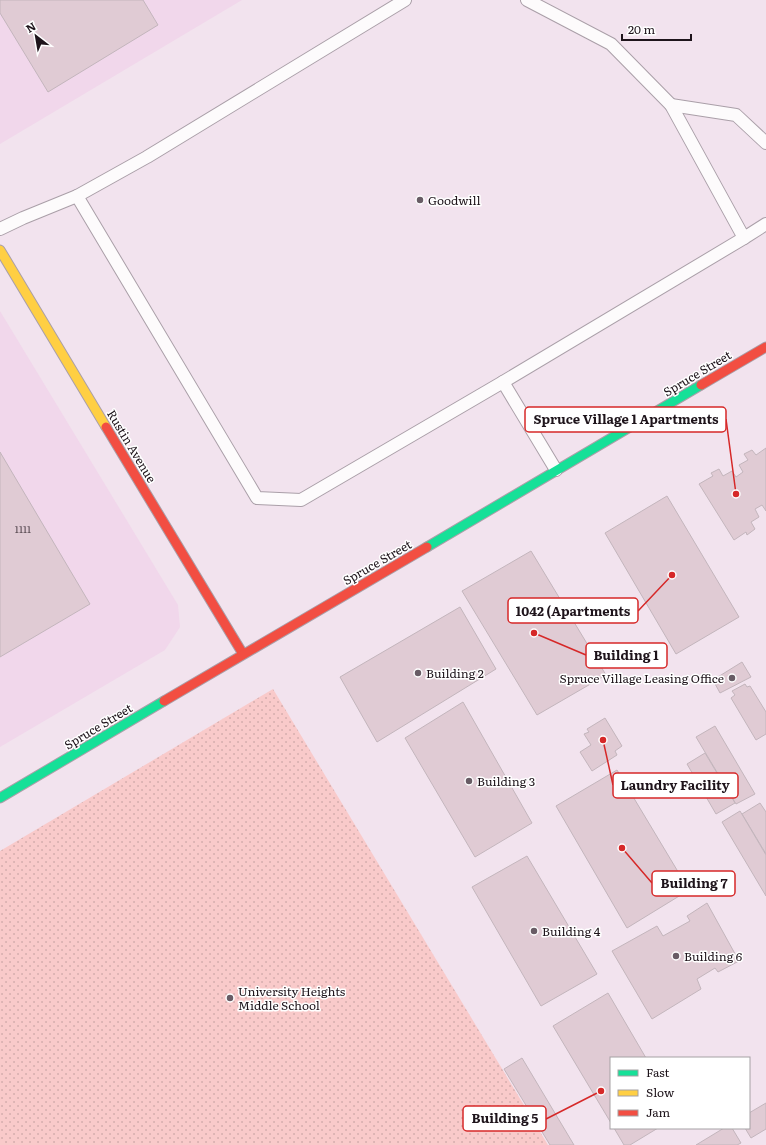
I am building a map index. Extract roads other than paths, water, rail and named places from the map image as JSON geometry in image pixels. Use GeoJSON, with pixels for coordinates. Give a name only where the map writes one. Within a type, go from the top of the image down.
{"type":"FeatureCollection","features":[{"type":"Feature","properties":{"kind":"street","name":"Rustin Avenue"},"geometry":{"type":"LineString","coordinates":[[0,252],[243,654]]}},
{"type":"Feature","properties":{"kind":"street","name":"Spruce Street"},"geometry":{"type":"LineString","coordinates":[[0,798],[766,347]]}},
{"type":"Feature","properties":{"kind":"lane"},"geometry":{"type":"LineString","coordinates":[[0,229],[77,196],[147,157],[405,0]]}},
{"type":"Feature","properties":{"kind":"lane"},"geometry":{"type":"LineString","coordinates":[[527,0],[611,44],[672,105],[744,238]]}},
{"type":"Feature","properties":{"kind":"lane"},"geometry":{"type":"LineString","coordinates":[[672,105],[736,115],[766,143]]}},
{"type":"Feature","properties":{"kind":"lane"},"geometry":{"type":"LineString","coordinates":[[77,196],[257,498],[301,500],[503,382],[766,224]]}},
{"type":"Feature","properties":{"kind":"lane"},"geometry":{"type":"LineString","coordinates":[[503,382],[556,470]]}},
{"type":"Feature","properties":{"kind":"place","name":"Goodwill"},"geometry":{"type":"Point","coordinates":[420,200]}},
{"type":"Feature","properties":{"kind":"place","name":"Spruce Village 1 Apartments"},"geometry":{"type":"Point","coordinates":[736,494]}},
{"type":"Feature","properties":{"kind":"place","name":"1042 (Apartments"},"geometry":{"type":"Point","coordinates":[672,575]}},
{"type":"Feature","properties":{"kind":"place","name":"Building 1"},"geometry":{"type":"Point","coordinates":[534,633]}},
{"type":"Feature","properties":{"kind":"place","name":"Building 2"},"geometry":{"type":"Point","coordinates":[418,673]}},
{"type":"Feature","properties":{"kind":"place","name":"Spruce Village Leasing Office"},"geometry":{"type":"Point","coordinates":[732,678]}},
{"type":"Feature","properties":{"kind":"place","name":"Laundry Facility"},"geometry":{"type":"Point","coordinates":[603,740]}},
{"type":"Feature","properties":{"kind":"place","name":"Building 3"},"geometry":{"type":"Point","coordinates":[469,781]}},
{"type":"Feature","properties":{"kind":"place","name":"Building 7"},"geometry":{"type":"Point","coordinates":[622,848]}},
{"type":"Feature","properties":{"kind":"place","name":"Building 4"},"geometry":{"type":"Point","coordinates":[534,931]}},
{"type":"Feature","properties":{"kind":"place","name":"Building 6"},"geometry":{"type":"Point","coordinates":[676,956]}},
{"type":"Feature","properties":{"kind":"place","name":"University Heights Middle School"},"geometry":{"type":"Point","coordinates":[230,998]}},
{"type":"Feature","properties":{"kind":"place","name":"Building 5"},"geometry":{"type":"Point","coordinates":[601,1091]}}]}
